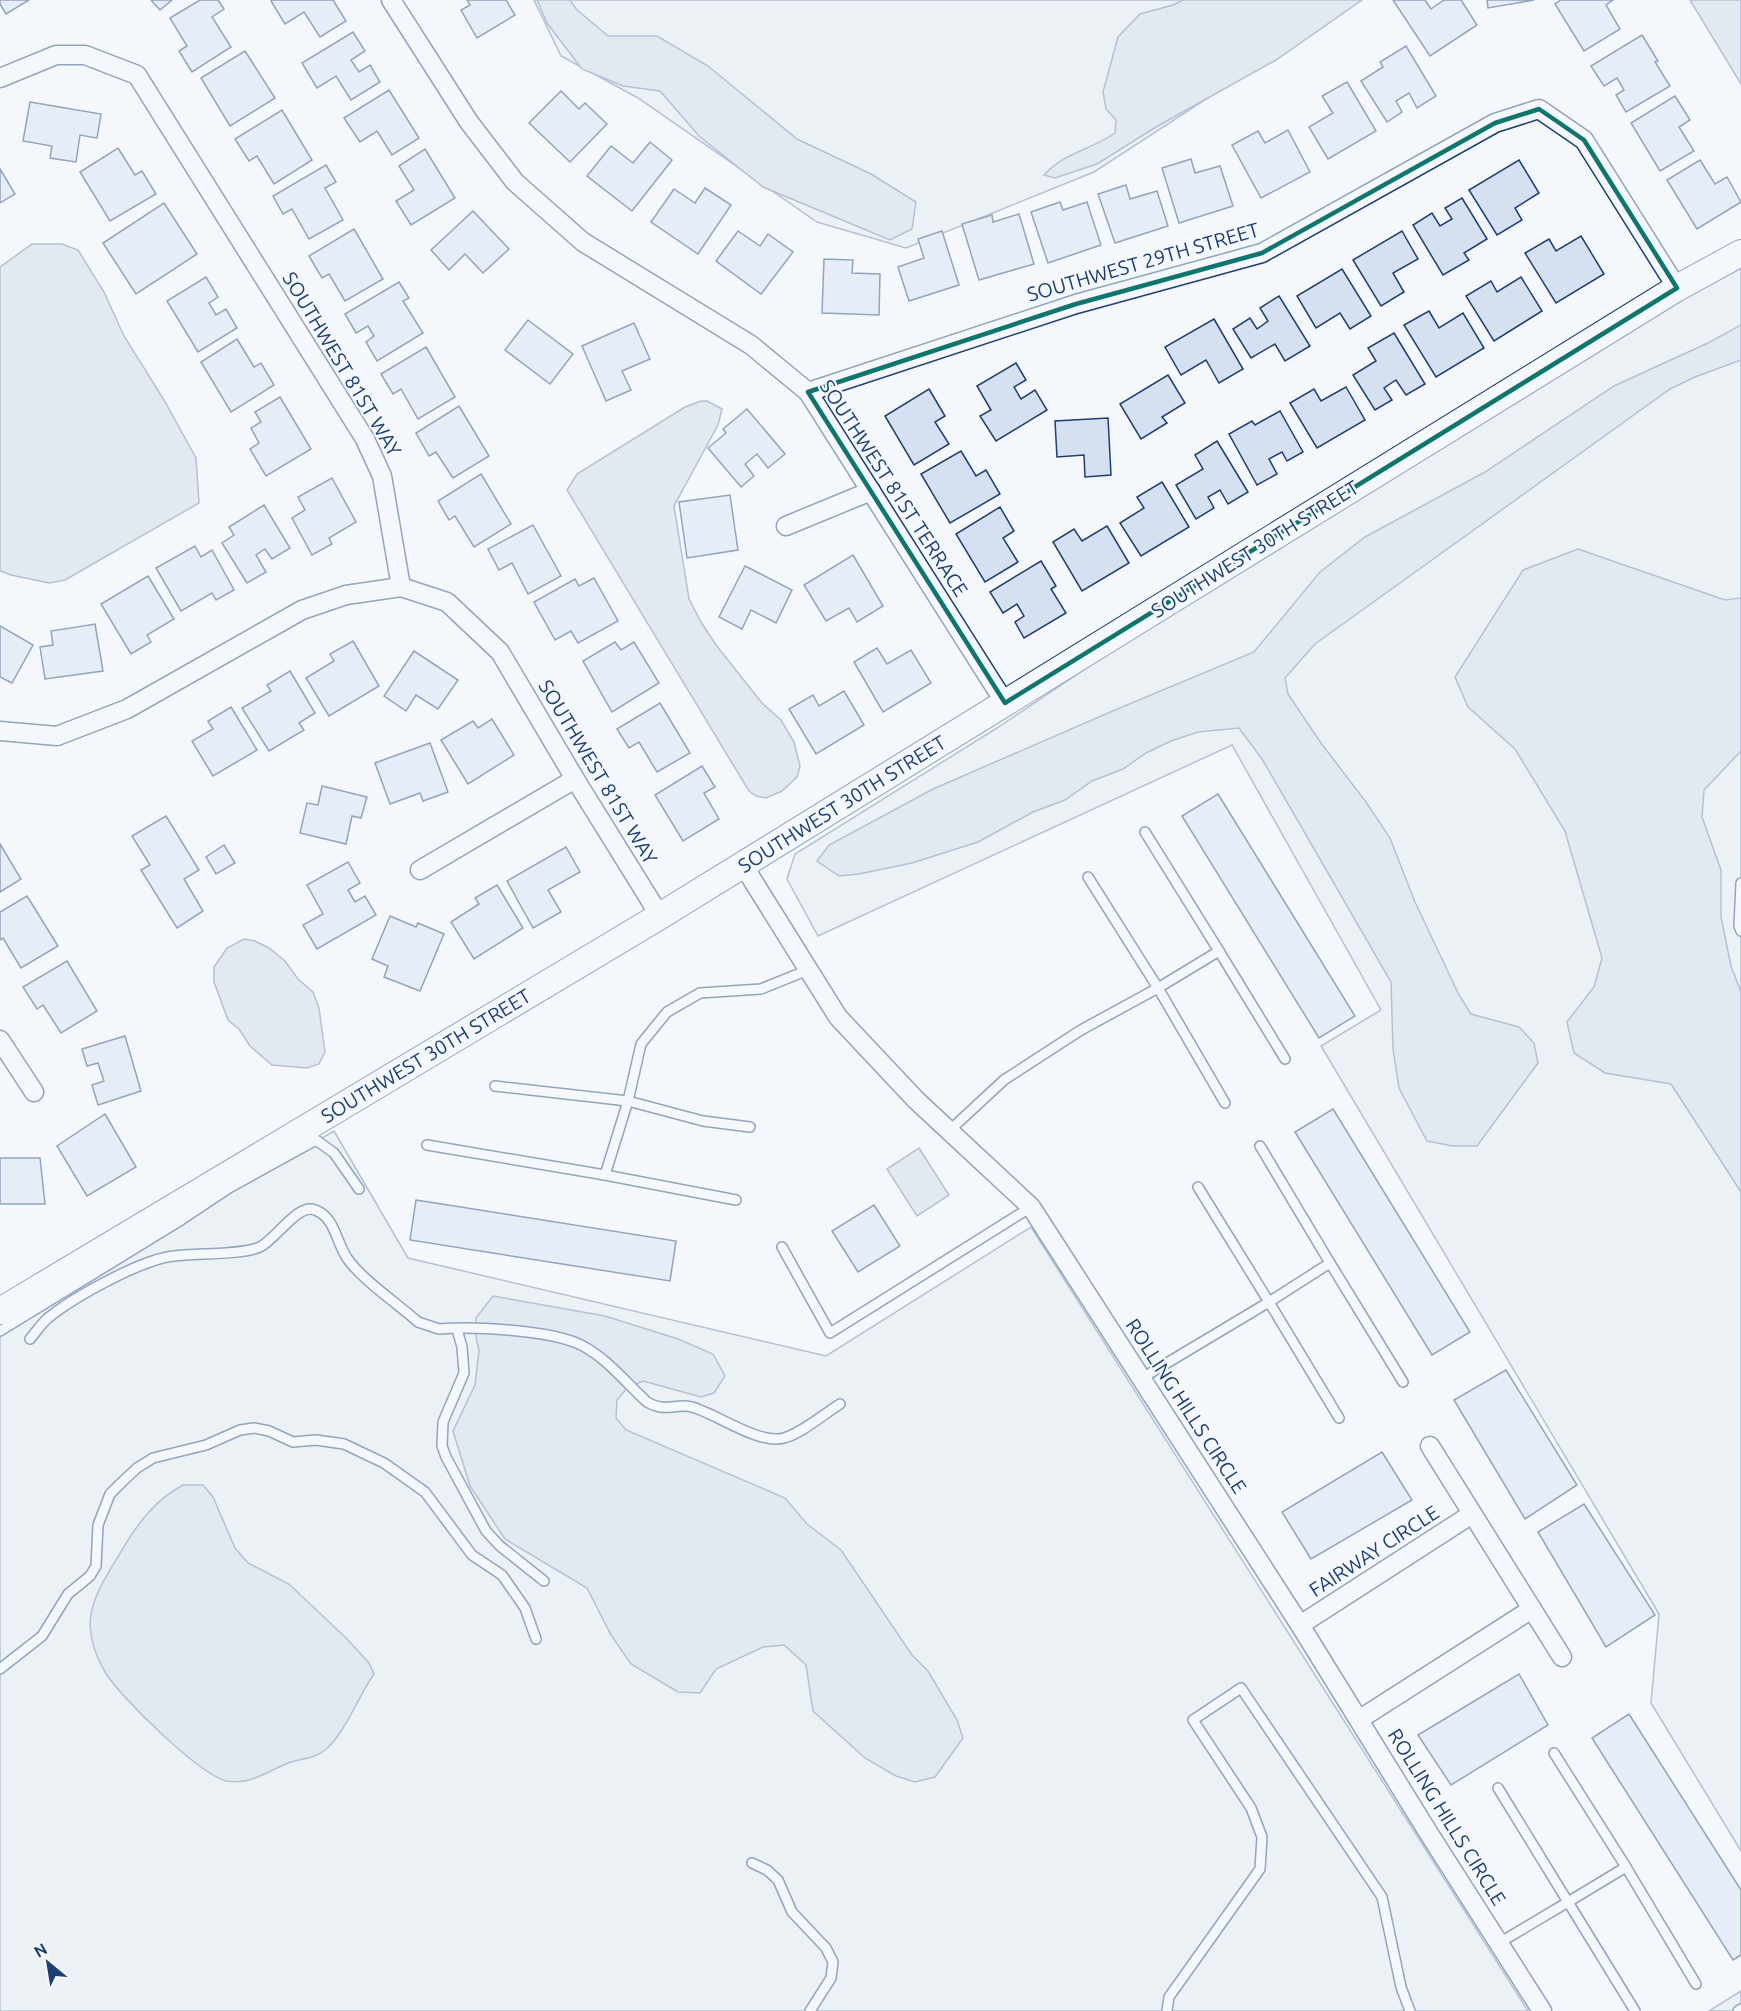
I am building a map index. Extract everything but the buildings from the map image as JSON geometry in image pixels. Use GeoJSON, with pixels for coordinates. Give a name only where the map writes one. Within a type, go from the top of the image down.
{"type":"FeatureCollection","features":[{"type":"Feature","properties":{"kind":"street","name":"SOUTHWEST 81ST TERRACE"},"geometry":{"type":"LineString","coordinates":[[391,0],[469,122],[515,182],[583,242],[752,345],[808,392],[1005,703]]}},
{"type":"Feature","properties":{"kind":"street","name":"SOUTHWEST 81ST WAY"},"geometry":{"type":"LineString","coordinates":[[0,78],[56,55],[85,55],[137,75],[365,439],[382,476],[401,586],[447,602],[500,652],[660,916]]}},
{"type":"Feature","properties":{"kind":"street","name":"SOUTHWEST 29TH STREET"},"geometry":{"type":"LineString","coordinates":[[808,392],[1076,304],[1262,253],[1496,123],[1539,109],[1584,140],[1677,288]]}},
{"type":"Feature","properties":{"kind":"street","name":"SOUTHWEST 30TH STREET"},"geometry":{"type":"LineString","coordinates":[[1677,288],[1741,242]]}},
{"type":"Feature","properties":{"kind":"street","name":"SOUTHWEST 30TH STREET"},"geometry":{"type":"LineString","coordinates":[[0,1311],[660,916],[1677,288],[1741,254]]}},
{"type":"Feature","properties":{"kind":"street"},"geometry":{"type":"LineString","coordinates":[[786,526],[871,491]]}},
{"type":"Feature","properties":{"kind":"street"},"geometry":{"type":"LineString","coordinates":[[0,731],[57,736],[128,709],[302,610],[346,595],[401,586]]}},
{"type":"Feature","properties":{"kind":"street"},"geometry":{"type":"LineString","coordinates":[[420,870],[575,779]]}},
{"type":"Feature","properties":{"kind":"street","name":"ROLLING HILLS CIRCLE"},"geometry":{"type":"LineString","coordinates":[[743,865],[837,1017],[916,1101],[1031,1207],[1360,1719],[1428,1832],[1542,2011]]}},
{"type":"Feature","properties":{"kind":"street"},"geometry":{"type":"LineString","coordinates":[[0,1040],[34,1092]]}},
{"type":"Feature","properties":{"kind":"street","name":"FAIRWAY CIRCLE"},"geometry":{"type":"LineString","coordinates":[[1430,1446],[1562,1657]]}},
{"type":"Feature","properties":{"kind":"street","name":"FAIRWAY CIRCLE"},"geometry":{"type":"LineString","coordinates":[[1300,1625],[1473,1514]]}},
{"type":"Feature","properties":{"kind":"street"},"geometry":{"type":"LineString","coordinates":[[1360,1719],[1532,1609]]}},
{"type":"Feature","properties":{"kind":"lane"},"geometry":{"type":"LineString","coordinates":[[1145,832],[1285,1059]]}},
{"type":"Feature","properties":{"kind":"lane"},"geometry":{"type":"LineString","coordinates":[[1088,877],[1158,988],[1226,1103]]}},
{"type":"Feature","properties":{"kind":"lane"},"geometry":{"type":"LineString","coordinates":[[1741,883],[1739,926],[1741,931]]}},
{"type":"Feature","properties":{"kind":"lane"},"geometry":{"type":"LineString","coordinates":[[949,1131],[1004,1080],[1081,1030],[1220,951]]}},
{"type":"Feature","properties":{"kind":"lane"},"geometry":{"type":"LineString","coordinates":[[605,1175],[628,1101],[640,1044],[667,1012],[700,993],[761,989],[808,970]]}},
{"type":"Feature","properties":{"kind":"lane"},"geometry":{"type":"LineString","coordinates":[[495,1086],[628,1101],[703,1121],[750,1127]]}},
{"type":"Feature","properties":{"kind":"lane"},"geometry":{"type":"LineString","coordinates":[[0,1331],[230,1188],[316,1140],[334,1153],[359,1189]]}},
{"type":"Feature","properties":{"kind":"lane"},"geometry":{"type":"LineString","coordinates":[[427,1145],[736,1200]]}},
{"type":"Feature","properties":{"kind":"lane"},"geometry":{"type":"LineString","coordinates":[[1260,1146],[1403,1382]]}},
{"type":"Feature","properties":{"kind":"lane"},"geometry":{"type":"LineString","coordinates":[[1198,1187],[1339,1418]]}},
{"type":"Feature","properties":{"kind":"lane"},"geometry":{"type":"LineString","coordinates":[[782,1247],[830,1333],[1031,1207]]}},
{"type":"Feature","properties":{"kind":"lane"},"geometry":{"type":"LineString","coordinates":[[30,1339],[49,1318],[71,1303],[157,1258],[231,1252],[260,1247],[303,1210],[312,1209],[325,1215],[330,1221],[341,1249],[357,1270],[418,1322],[439,1329],[531,1332],[579,1344],[596,1354],[636,1393],[657,1408],[689,1406],[765,1439],[784,1438],[795,1433],[840,1404]]}},
{"type":"Feature","properties":{"kind":"lane"},"geometry":{"type":"LineString","coordinates":[[1142,1378],[1330,1263]]}},
{"type":"Feature","properties":{"kind":"lane"},"geometry":{"type":"LineString","coordinates":[[457,1329],[462,1347],[464,1373],[443,1422],[442,1446],[486,1531],[500,1546],[544,1581]]}},
{"type":"Feature","properties":{"kind":"lane"},"geometry":{"type":"LineString","coordinates":[[0,1669],[42,1636],[68,1594],[90,1576],[96,1566],[98,1525],[110,1494],[120,1484],[137,1468],[153,1458],[206,1446],[240,1430],[254,1428],[269,1431],[293,1442],[316,1440],[344,1444],[384,1463],[425,1492],[472,1555],[502,1575],[525,1608],[536,1639]]}},
{"type":"Feature","properties":{"kind":"lane"},"geometry":{"type":"LineString","coordinates":[[1167,2011],[1169,1997],[1260,1869],[1262,1837],[1251,1808],[1193,1720],[1241,1688],[1382,1897],[1401,1987],[1410,2011]]}},
{"type":"Feature","properties":{"kind":"lane"},"geometry":{"type":"LineString","coordinates":[[1554,1754],[1626,1867],[1696,1984]]}},
{"type":"Feature","properties":{"kind":"lane"},"geometry":{"type":"LineString","coordinates":[[1498,1788],[1635,2011]]}},
{"type":"Feature","properties":{"kind":"lane"},"geometry":{"type":"LineString","coordinates":[[752,1863],[767,1870],[778,1880],[792,1912],[826,1948],[833,1962],[831,1978],[810,2011]]}},
{"type":"Feature","properties":{"kind":"lane"},"geometry":{"type":"LineString","coordinates":[[1499,1943],[1626,1867]]}},
{"type":"Feature","properties":{"kind":"highlighted area"},"geometry":{"type":"Polygon","coordinates":[[[1539,109],[1584,140],[1677,288],[1005,703],[808,392],[1076,304],[1262,253],[1495,123],[1539,109]]]}},
{"type":"Feature","properties":{"kind":"shaded area"},"geometry":{"type":"Polygon","coordinates":[[[534,0],[1358,0],[1094,172],[906,248],[817,222],[638,98],[561,56],[534,0]]]}},
{"type":"Feature","properties":{"kind":"shaded area"},"geometry":{"type":"Polygon","coordinates":[[[537,0],[570,0],[576,9],[608,36],[657,36],[708,66],[797,139],[871,174],[916,202],[912,229],[890,240],[763,187],[699,136],[660,91],[623,86],[582,69],[547,23],[537,0]]]}},
{"type":"Feature","properties":{"kind":"shaded area"},"geometry":{"type":"Polygon","coordinates":[[[1183,0],[1362,0],[1276,60],[1156,127],[1097,164],[1055,178],[1044,175],[1069,156],[1115,133],[1116,120],[1106,109],[1103,92],[1118,37],[1140,14],[1183,0]]]}},
{"type":"Feature","properties":{"kind":"shaded area"},"geometry":{"type":"Polygon","coordinates":[[[1690,0],[1741,0],[1741,84],[1690,0]]]}},
{"type":"Feature","properties":{"kind":"shaded area"},"geometry":{"type":"Polygon","coordinates":[[[32,244],[62,244],[78,250],[104,292],[124,336],[164,400],[196,458],[199,503],[65,580],[49,583],[0,571],[0,267],[32,244]]]}},
{"type":"Feature","properties":{"kind":"shaded area"},"geometry":{"type":"Polygon","coordinates":[[[1741,264],[1741,1851],[1651,1703],[1659,1614],[1321,1046],[1381,1010],[1232,745],[818,936],[787,879],[795,854],[997,728],[1179,606],[1741,264]]]}},
{"type":"Feature","properties":{"kind":"shaded area"},"geometry":{"type":"Polygon","coordinates":[[[1741,325],[1741,360],[1670,389],[1315,644],[1285,678],[1288,694],[1390,838],[1415,902],[1459,995],[1471,1014],[1519,1027],[1534,1043],[1538,1063],[1477,1146],[1453,1146],[1427,1141],[1399,1088],[1393,1049],[1391,982],[1262,759],[1239,728],[1198,732],[1171,741],[1146,753],[1123,769],[1092,781],[1065,800],[1033,812],[978,842],[912,863],[839,876],[817,861],[829,845],[933,789],[1254,652],[1320,572],[1365,537],[1485,472],[1614,386],[1710,342],[1741,325]]]}},
{"type":"Feature","properties":{"kind":"shaded area"},"geometry":{"type":"Polygon","coordinates":[[[707,401],[722,409],[718,425],[674,506],[689,599],[716,645],[762,703],[781,720],[794,742],[800,766],[797,777],[782,791],[766,798],[756,796],[749,791],[567,490],[577,474],[685,407],[707,401]]]}},
{"type":"Feature","properties":{"kind":"shaded area"},"geometry":{"type":"Polygon","coordinates":[[[1578,549],[1725,600],[1741,598],[1741,751],[1704,790],[1702,817],[1721,870],[1721,917],[1731,966],[1741,992],[1741,1192],[1671,1084],[1605,1073],[1574,1053],[1567,1022],[1594,987],[1602,958],[1565,831],[1515,749],[1468,707],[1455,677],[1523,570],[1578,549]]]}},
{"type":"Feature","properties":{"kind":"shaded area"},"geometry":{"type":"Polygon","coordinates":[[[244,939],[255,941],[269,948],[285,961],[298,979],[313,992],[319,1008],[325,1052],[319,1064],[307,1068],[272,1065],[250,1046],[239,1029],[228,1020],[214,982],[214,967],[227,948],[244,939]]]}},
{"type":"Feature","properties":{"kind":"shaded area"},"geometry":{"type":"Polygon","coordinates":[[[334,1131],[408,1258],[826,1356],[1031,1227],[1528,2011],[0,2011],[0,1330],[334,1131]]]}},
{"type":"Feature","properties":{"kind":"shaded area"},"geometry":{"type":"Polygon","coordinates":[[[919,1148],[949,1195],[917,1216],[887,1169],[919,1148]]]}},
{"type":"Feature","properties":{"kind":"shaded area"},"geometry":{"type":"Polygon","coordinates":[[[493,1296],[605,1316],[678,1339],[713,1354],[725,1376],[714,1393],[701,1397],[643,1381],[628,1387],[617,1400],[616,1418],[626,1430],[785,1498],[807,1524],[841,1550],[912,1655],[928,1671],[957,1720],[963,1738],[935,1777],[915,1782],[896,1776],[865,1758],[813,1711],[806,1665],[784,1645],[763,1647],[716,1669],[700,1693],[678,1692],[631,1664],[611,1635],[587,1588],[505,1539],[470,1486],[453,1431],[475,1385],[479,1350],[475,1332],[476,1318],[493,1296]]]}},
{"type":"Feature","properties":{"kind":"shaded area"},"geometry":{"type":"Polygon","coordinates":[[[183,1485],[203,1485],[213,1497],[235,1548],[248,1563],[289,1584],[347,1639],[369,1663],[374,1674],[339,1735],[325,1750],[247,1781],[226,1781],[213,1775],[161,1733],[127,1699],[105,1672],[92,1638],[90,1625],[93,1605],[112,1567],[148,1513],[183,1485]]]}},
{"type":"Feature","properties":{"kind":"shaded area"},"geometry":{"type":"Polygon","coordinates":[[[1741,1991],[1741,2011],[1709,2011],[1741,1991]]]}}]}
